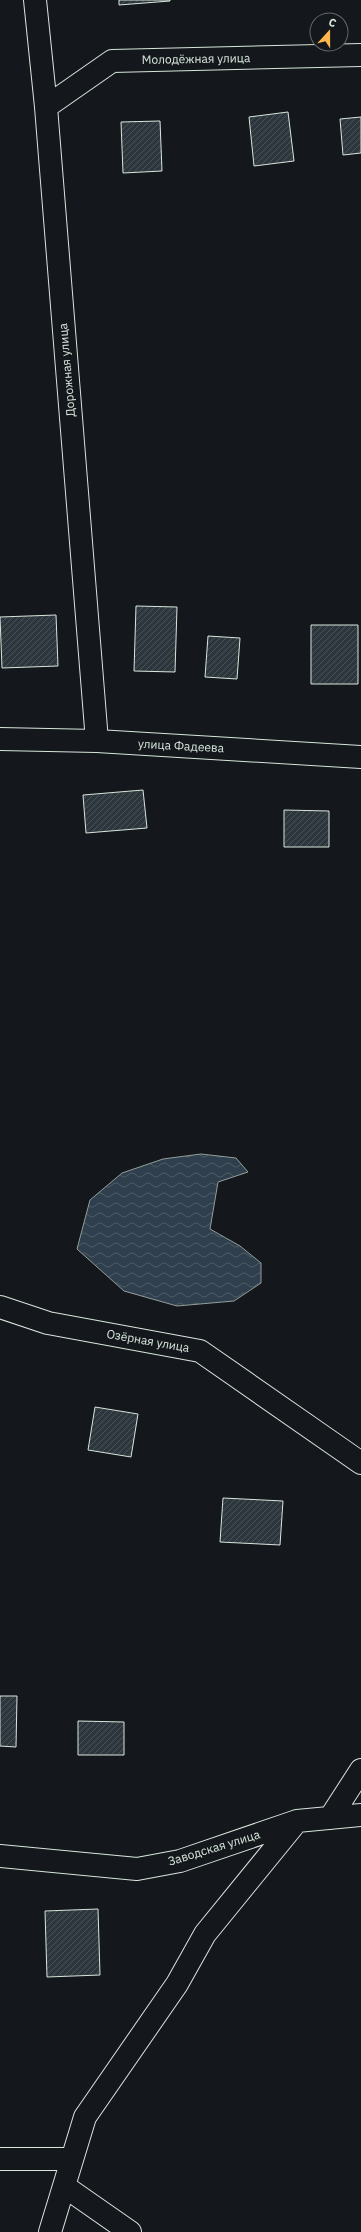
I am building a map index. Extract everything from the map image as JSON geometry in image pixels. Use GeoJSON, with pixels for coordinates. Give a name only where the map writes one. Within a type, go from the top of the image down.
{"type":"FeatureCollection","features":[{"type":"Feature","properties":{"kind":"street","name":"Дорожная улица"},"geometry":{"type":"LineString","coordinates":[[35,0],[46,107],[97,741]]}},
{"type":"Feature","properties":{"kind":"street","name":"Молодёжная улица"},"geometry":{"type":"LineString","coordinates":[[46,107],[112,61],[361,55]]}},
{"type":"Feature","properties":{"kind":"street","name":"улица Фадеева"},"geometry":{"type":"LineString","coordinates":[[0,739],[97,741],[361,757]]}},
{"type":"Feature","properties":{"kind":"street","name":"Озёрная улица"},"geometry":{"type":"LineString","coordinates":[[0,1307],[48,1323],[200,1351],[361,1463]]}},
{"type":"Feature","properties":{"kind":"street"},"geometry":{"type":"LineString","coordinates":[[330,1818],[361,1770]]}},
{"type":"Feature","properties":{"kind":"street","name":"Заводская улица"},"geometry":{"type":"LineString","coordinates":[[0,1856],[137,1869],[180,1861],[297,1821],[361,1815]]}},
{"type":"Feature","properties":{"kind":"street"},"geometry":{"type":"LineString","coordinates":[[50,2232],[85,2117],[176,1984],[205,1934],[297,1821]]}},
{"type":"Feature","properties":{"kind":"street"},"geometry":{"type":"LineString","coordinates":[[0,2159],[72,2159]]}},
{"type":"Feature","properties":{"kind":"street"},"geometry":{"type":"LineString","coordinates":[[64,2186],[130,2232]]}},
{"type":"Feature","properties":{"kind":"water"},"geometry":{"type":"Polygon","coordinates":[[[201,1154],[236,1158],[248,1172],[218,1182],[210,1229],[240,1246],[261,1263],[261,1283],[234,1301],[177,1306],[124,1291],[77,1249],[90,1200],[122,1173],[163,1159],[201,1154]]]}},
{"type":"Feature","properties":{"kind":"building"},"geometry":{"type":"Polygon","coordinates":[[[119,0],[170,0],[170,1],[119,5],[119,0]]]}},
{"type":"Feature","properties":{"kind":"building"},"geometry":{"type":"Polygon","coordinates":[[[288,112],[294,161],[254,166],[249,117],[288,112]]]}},
{"type":"Feature","properties":{"kind":"building"},"geometry":{"type":"Polygon","coordinates":[[[361,117],[361,153],[343,155],[340,119],[361,117]]]}},
{"type":"Feature","properties":{"kind":"building"},"geometry":{"type":"Polygon","coordinates":[[[160,121],[162,171],[123,173],[121,122],[160,121]]]}},
{"type":"Feature","properties":{"kind":"building"},"geometry":{"type":"Polygon","coordinates":[[[136,606],[177,607],[175,672],[134,671],[136,606]]]}},
{"type":"Feature","properties":{"kind":"building"},"geometry":{"type":"Polygon","coordinates":[[[56,615],[58,666],[2,668],[0,617],[56,615]]]}},
{"type":"Feature","properties":{"kind":"building"},"geometry":{"type":"Polygon","coordinates":[[[311,625],[358,625],[358,684],[311,684],[311,625]]]}},
{"type":"Feature","properties":{"kind":"building"},"geometry":{"type":"Polygon","coordinates":[[[208,636],[240,638],[237,679],[205,677],[208,636]]]}},
{"type":"Feature","properties":{"kind":"building"},"geometry":{"type":"Polygon","coordinates":[[[143,790],[147,828],[86,833],[83,795],[143,790]]]}},
{"type":"Feature","properties":{"kind":"building"},"geometry":{"type":"Polygon","coordinates":[[[284,810],[329,811],[329,847],[284,847],[284,810]]]}},
{"type":"Feature","properties":{"kind":"building"},"geometry":{"type":"Polygon","coordinates":[[[95,1407],[138,1414],[131,1457],[88,1450],[95,1407]]]}},
{"type":"Feature","properties":{"kind":"building"},"geometry":{"type":"Polygon","coordinates":[[[223,1498],[283,1501],[280,1545],[220,1542],[223,1498]]]}},
{"type":"Feature","properties":{"kind":"building"},"geometry":{"type":"Polygon","coordinates":[[[0,1696],[17,1696],[16,1747],[0,1746],[0,1696]]]}},
{"type":"Feature","properties":{"kind":"building"},"geometry":{"type":"Polygon","coordinates":[[[78,1721],[124,1722],[124,1755],[78,1755],[78,1721]]]}},
{"type":"Feature","properties":{"kind":"building"},"geometry":{"type":"Polygon","coordinates":[[[98,1909],[100,1975],[47,1977],[45,1911],[98,1909]]]}}]}
